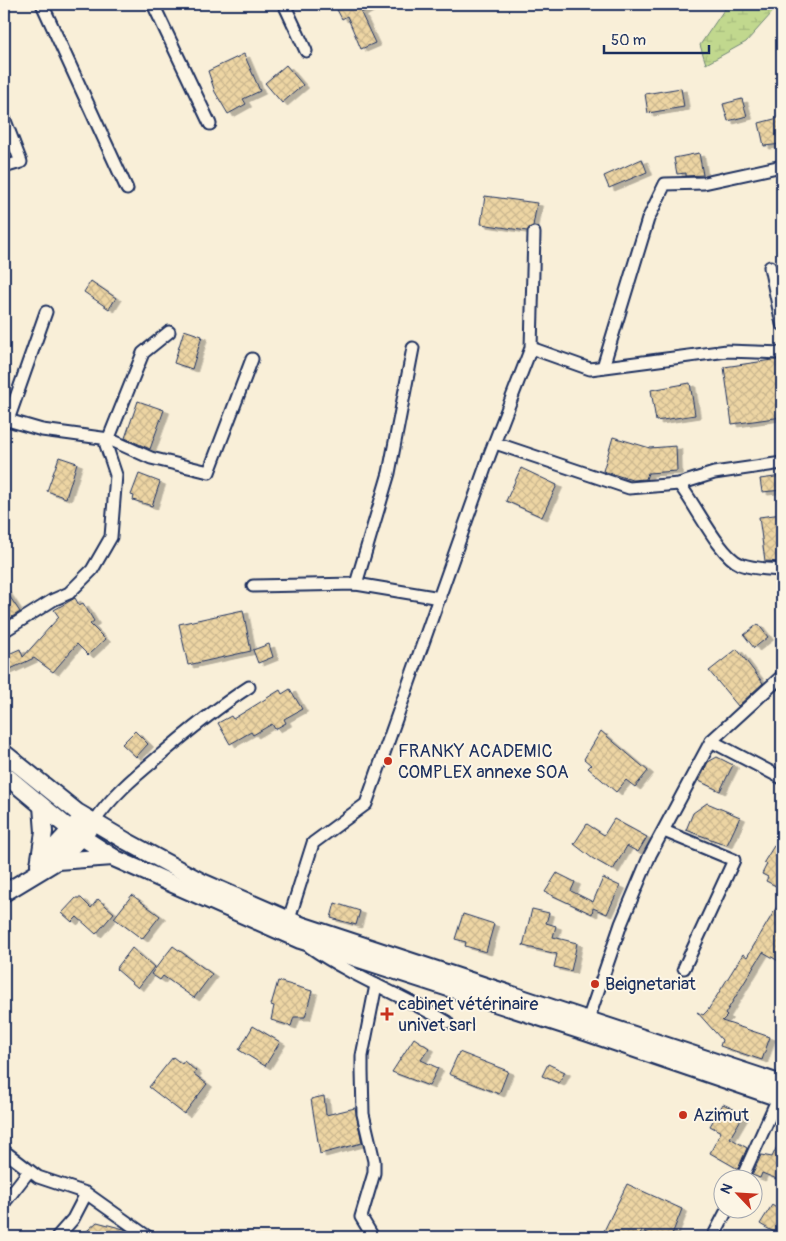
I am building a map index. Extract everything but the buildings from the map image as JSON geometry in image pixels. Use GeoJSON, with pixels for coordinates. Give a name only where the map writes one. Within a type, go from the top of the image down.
{"type":"FeatureCollection","features":[{"type":"Feature","properties":{"kind":"main road"},"geometry":{"type":"LineString","coordinates":[[4,752],[89,818],[202,882],[289,919],[588,1020],[781,1094]]}},
{"type":"Feature","properties":{"kind":"main road"},"geometry":{"type":"LineString","coordinates":[[4,774],[76,834],[113,857],[300,940],[781,1094]]}},
{"type":"Feature","properties":{"kind":"main road"},"geometry":{"type":"LineString","coordinates":[[36,869],[44,832],[42,806]]}},
{"type":"Feature","properties":{"kind":"main road"},"geometry":{"type":"LineString","coordinates":[[57,861],[89,818]]}},
{"type":"Feature","properties":{"kind":"main road"},"geometry":{"type":"LineString","coordinates":[[4,893],[36,869],[76,834]]}},
{"type":"Feature","properties":{"kind":"main road"},"geometry":{"type":"LineString","coordinates":[[36,869],[57,861],[113,857]]}},
{"type":"Feature","properties":{"kind":"street"},"geometry":{"type":"LineString","coordinates":[[42,4],[127,189]]}},
{"type":"Feature","properties":{"kind":"street"},"geometry":{"type":"LineString","coordinates":[[153,4],[210,124]]}},
{"type":"Feature","properties":{"kind":"street"},"geometry":{"type":"LineString","coordinates":[[284,4],[306,52]]}},
{"type":"Feature","properties":{"kind":"street"},"geometry":{"type":"LineString","coordinates":[[4,118],[21,162],[4,167]]}},
{"type":"Feature","properties":{"kind":"street"},"geometry":{"type":"LineString","coordinates":[[602,367],[648,219],[666,184],[704,183],[782,166]]}},
{"type":"Feature","properties":{"kind":"street"},"geometry":{"type":"LineString","coordinates":[[289,919],[313,844],[366,804],[495,443],[531,348],[534,234]]}},
{"type":"Feature","properties":{"kind":"street"},"geometry":{"type":"LineString","coordinates":[[770,267],[782,324]]}},
{"type":"Feature","properties":{"kind":"street"},"geometry":{"type":"LineString","coordinates":[[46,312],[6,420],[42,430],[109,439],[152,458],[209,472],[252,359]]}},
{"type":"Feature","properties":{"kind":"street"},"geometry":{"type":"LineString","coordinates":[[4,631],[53,600],[69,593],[92,570],[111,536],[116,475],[106,445],[143,353],[169,332]]}},
{"type":"Feature","properties":{"kind":"street"},"geometry":{"type":"LineString","coordinates":[[356,584],[389,473],[413,348]]}},
{"type":"Feature","properties":{"kind":"street"},"geometry":{"type":"LineString","coordinates":[[531,348],[590,369],[727,351],[782,353]]}},
{"type":"Feature","properties":{"kind":"street"},"geometry":{"type":"LineString","coordinates":[[495,443],[629,488],[679,484],[714,473],[782,463]]}},
{"type":"Feature","properties":{"kind":"street"},"geometry":{"type":"LineString","coordinates":[[679,484],[727,555],[738,563],[754,568],[782,570]]}},
{"type":"Feature","properties":{"kind":"street"},"geometry":{"type":"LineString","coordinates":[[253,586],[356,584],[440,598]]}},
{"type":"Feature","properties":{"kind":"street"},"geometry":{"type":"LineString","coordinates":[[588,1020],[603,984],[621,924],[650,855],[711,741],[782,676]]}},
{"type":"Feature","properties":{"kind":"street"},"geometry":{"type":"LineString","coordinates":[[89,818],[207,715],[249,687]]}},
{"type":"Feature","properties":{"kind":"street"},"geometry":{"type":"LineString","coordinates":[[711,741],[782,778]]}},
{"type":"Feature","properties":{"kind":"street"},"geometry":{"type":"LineString","coordinates":[[664,831],[734,860],[684,968]]}},
{"type":"Feature","properties":{"kind":"street"},"geometry":{"type":"LineString","coordinates":[[300,940],[336,965],[410,1000],[447,1022]]}},
{"type":"Feature","properties":{"kind":"street"},"geometry":{"type":"LineString","coordinates":[[372,1237],[361,1216],[374,1173],[374,1160],[363,1114],[362,1056],[376,985]]}},
{"type":"Feature","properties":{"kind":"street"},"geometry":{"type":"LineString","coordinates":[[747,1168],[781,1094]]}},
{"type":"Feature","properties":{"kind":"street"},"geometry":{"type":"LineString","coordinates":[[4,1151],[28,1171],[56,1184],[86,1194],[148,1237]]}},
{"type":"Feature","properties":{"kind":"street"},"geometry":{"type":"LineString","coordinates":[[4,1203],[28,1171]]}},
{"type":"Feature","properties":{"kind":"street"},"geometry":{"type":"LineString","coordinates":[[57,1237],[73,1220],[86,1194]]}},
{"type":"Feature","properties":{"kind":"street"},"geometry":{"type":"LineString","coordinates":[[713,1237],[723,1218]]}},
{"type":"Feature","properties":{"kind":"green space"},"geometry":{"type":"Polygon","coordinates":[[[728,4],[780,4],[746,42],[706,64],[700,45],[728,4]]]}},
{"type":"Feature","properties":{"kind":"place","name":"FRANKY ACADEMIC COMPLEX annexe SOA"},"geometry":{"type":"Point","coordinates":[388,761]}},
{"type":"Feature","properties":{"kind":"place","name":"Beignetariat"},"geometry":{"type":"Point","coordinates":[595,984]}},
{"type":"Feature","properties":{"kind":"place","name":"cabinet vétérinaire univet sarl"},"geometry":{"type":"Point","coordinates":[387,1014]}},
{"type":"Feature","properties":{"kind":"place","name":"Azimut"},"geometry":{"type":"Point","coordinates":[683,1115]}}]}
